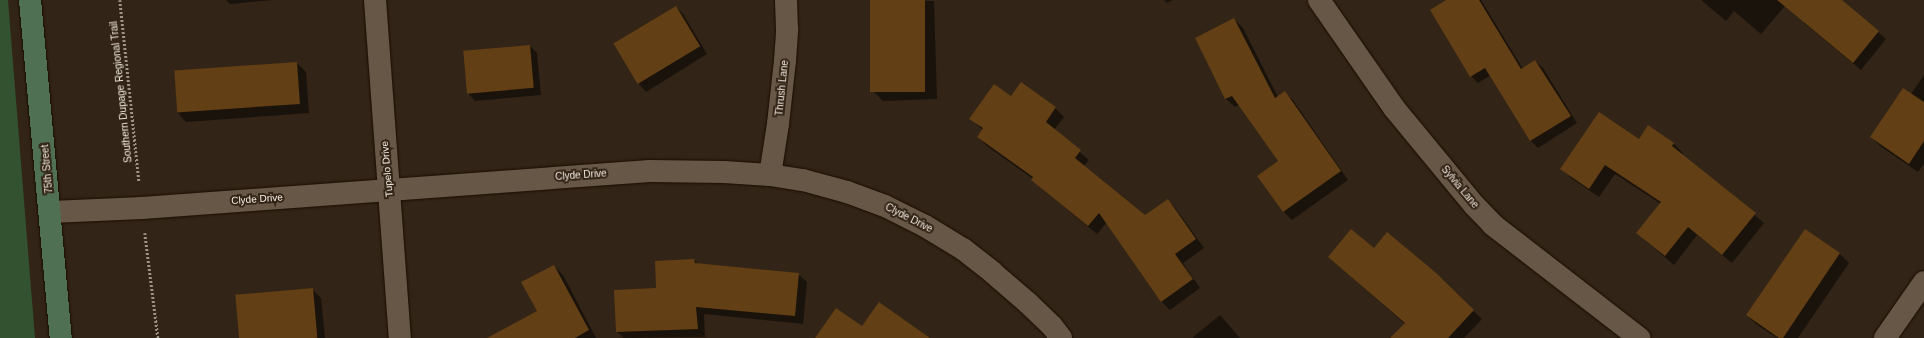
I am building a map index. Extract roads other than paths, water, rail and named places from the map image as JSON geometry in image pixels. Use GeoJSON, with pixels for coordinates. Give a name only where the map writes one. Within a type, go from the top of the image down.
{"type":"FeatureCollection","features":[{"type":"Feature","properties":{"kind":"main road","name":"75th Street"},"geometry":{"type":"LineString","coordinates":[[30,0],[51,212],[61,338]]}},
{"type":"Feature","properties":{"kind":"street","name":"Tupelo Drive"},"geometry":{"type":"LineString","coordinates":[[375,0],[400,338]]}},
{"type":"Feature","properties":{"kind":"street","name":"Thrush Lane"},"geometry":{"type":"LineString","coordinates":[[770,175],[778,124],[788,29],[786,0]]}},
{"type":"Feature","properties":{"kind":"street","name":"Sylvia Lane"},"geometry":{"type":"LineString","coordinates":[[1319,0],[1394,108],[1474,205],[1493,225],[1639,338]]}},
{"type":"Feature","properties":{"kind":"street","name":"Clyde Drive"},"geometry":{"type":"LineString","coordinates":[[51,212],[142,208],[650,171],[724,172],[770,175],[803,180],[847,192],[885,206],[925,226],[963,249],[992,272],[1028,303],[1052,326],[1061,338]]}},
{"type":"Feature","properties":{"kind":"street"},"geometry":{"type":"LineString","coordinates":[[1885,338],[1924,282]]}}]}
